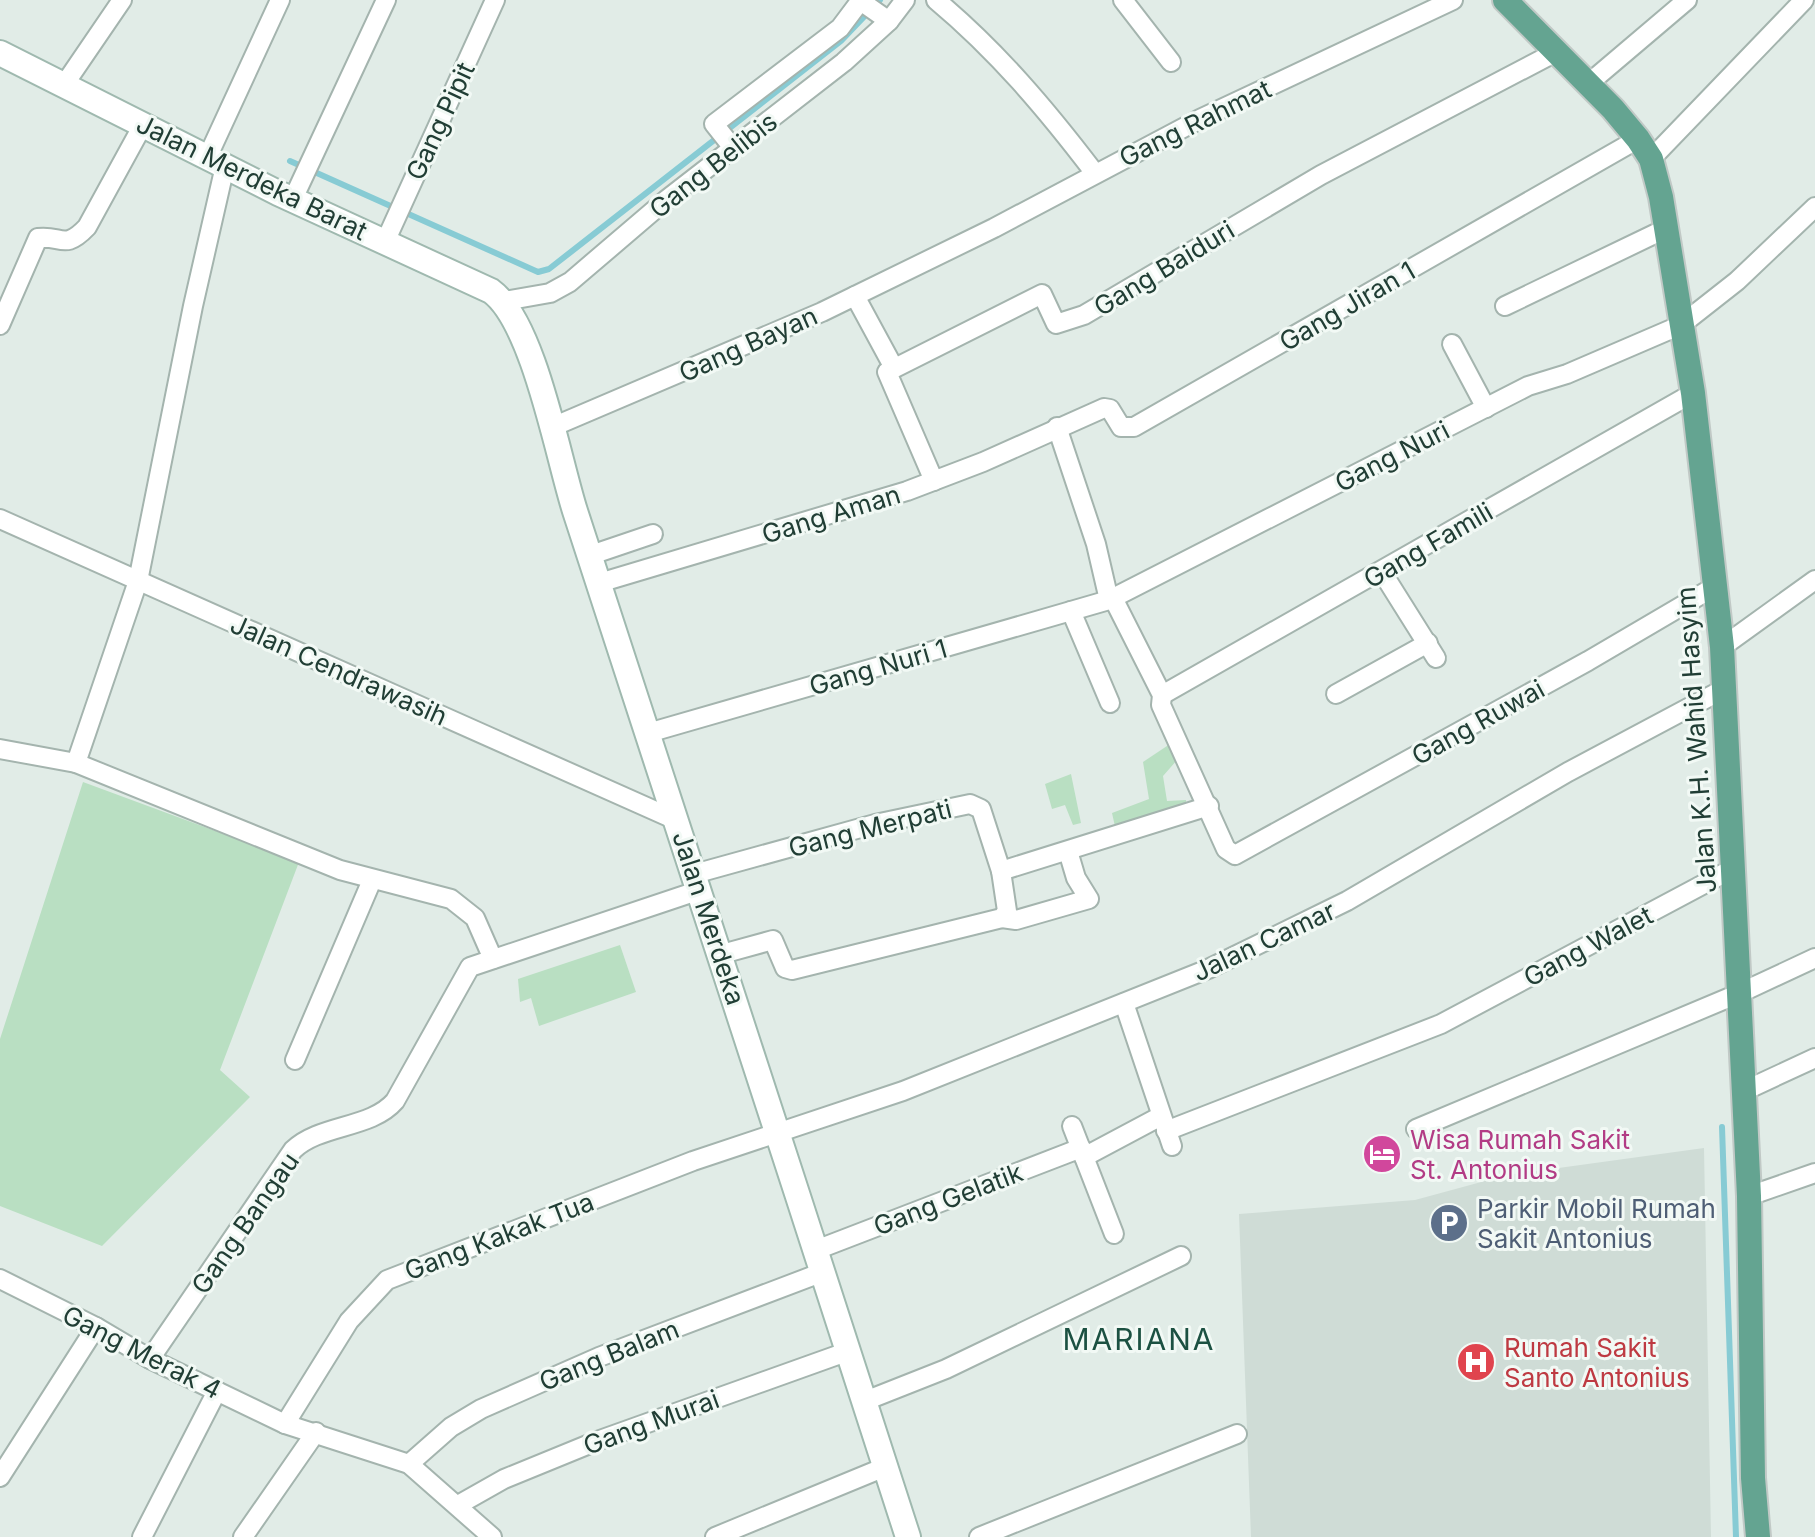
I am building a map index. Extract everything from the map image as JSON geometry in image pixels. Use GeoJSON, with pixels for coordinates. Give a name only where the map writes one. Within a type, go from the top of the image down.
{"type":"FeatureCollection","features":[{"type":"Feature","properties":{"kind":"main road"},"geometry":{"type":"LineString","coordinates":[[1505,0],[1588,84],[1645,149]]}},
{"type":"Feature","properties":{"kind":"main road","name":"Jalan K.H. Wahid Hasyim"},"geometry":{"type":"LineString","coordinates":[[1645,149],[1665,229],[1693,393],[1722,647],[1749,1196],[1753,1478],[1758,1537]]}},
{"type":"Feature","properties":{"kind":"street"},"geometry":{"type":"LineString","coordinates":[[64,85],[122,0]]}},
{"type":"Feature","properties":{"kind":"street"},"geometry":{"type":"LineString","coordinates":[[76,763],[138,581],[193,306],[217,161],[280,0]]}},
{"type":"Feature","properties":{"kind":"street"},"geometry":{"type":"LineString","coordinates":[[293,199],[386,0]]}},
{"type":"Feature","properties":{"kind":"street","name":"Gang Pipit"},"geometry":{"type":"LineString","coordinates":[[388,235],[495,0]]}},
{"type":"Feature","properties":{"kind":"street","name":"Gang Belibis"},"geometry":{"type":"LineString","coordinates":[[504,301],[550,293],[562,287],[726,139],[788,89],[886,19],[905,0]]}},
{"type":"Feature","properties":{"kind":"street"},"geometry":{"type":"LineString","coordinates":[[936,0],[971,29],[1041,102],[1094,172]]}},
{"type":"Feature","properties":{"kind":"street"},"geometry":{"type":"LineString","coordinates":[[1123,0],[1171,62]]}},
{"type":"Feature","properties":{"kind":"street","name":"Gang Rahmat"},"geometry":{"type":"LineString","coordinates":[[942,253],[1094,172],[1453,0]]}},
{"type":"Feature","properties":{"kind":"street"},"geometry":{"type":"LineString","coordinates":[[1588,84],[1687,0]]}},
{"type":"Feature","properties":{"kind":"street"},"geometry":{"type":"LineString","coordinates":[[1645,149],[1804,0]]}},
{"type":"Feature","properties":{"kind":"street"},"geometry":{"type":"LineString","coordinates":[[726,139],[714,124],[788,89],[861,1],[886,19]]}},
{"type":"Feature","properties":{"kind":"street","name":"Gang Baiduri"},"geometry":{"type":"LineString","coordinates":[[894,368],[1042,294],[1056,324],[1084,315],[1321,175],[1556,52]]}},
{"type":"Feature","properties":{"kind":"street","name":"Jalan Merdeka Barat"},"geometry":{"type":"LineString","coordinates":[[0,53],[293,199],[388,235],[504,301]]}},
{"type":"Feature","properties":{"kind":"street"},"geometry":{"type":"LineString","coordinates":[[0,325],[38,238],[46,237],[57,242],[76,239],[87,227],[144,123]]}},
{"type":"Feature","properties":{"kind":"street","name":"Gang Jiran 1"},"geometry":{"type":"LineString","coordinates":[[1057,427],[1105,408],[1110,409],[1121,427],[1134,427],[1645,149]]}},
{"type":"Feature","properties":{"kind":"street","name":"Gang Nuri"},"geometry":{"type":"LineString","coordinates":[[1111,599],[1528,386],[1567,374],[1681,325],[1737,281],[1815,207]]}},
{"type":"Feature","properties":{"kind":"street"},"geometry":{"type":"LineString","coordinates":[[1505,306],[1665,229]]}},
{"type":"Feature","properties":{"kind":"street","name":"Gang Bayan"},"geometry":{"type":"LineString","coordinates":[[550,428],[855,296],[942,253]]}},
{"type":"Feature","properties":{"kind":"street"},"geometry":{"type":"LineString","coordinates":[[855,296],[894,368],[887,372],[934,481]]}},
{"type":"Feature","properties":{"kind":"street","name":"Jalan Merdeka"},"geometry":{"type":"LineString","coordinates":[[504,301],[522,334],[697,882],[729,952],[778,1132],[908,1537]]}},
{"type":"Feature","properties":{"kind":"street"},"geometry":{"type":"LineString","coordinates":[[1452,344],[1486,408]]}},
{"type":"Feature","properties":{"kind":"street","name":"Gang Famili"},"geometry":{"type":"LineString","coordinates":[[1162,695],[1693,393]]}},
{"type":"Feature","properties":{"kind":"street"},"geometry":{"type":"LineString","coordinates":[[1002,918],[1007,911],[1001,871],[1209,806],[1161,705],[1162,695],[1111,599],[1057,427]]}},
{"type":"Feature","properties":{"kind":"street","name":"Gang Aman"},"geometry":{"type":"LineString","coordinates":[[599,583],[838,514],[934,481],[1057,427]]}},
{"type":"Feature","properties":{"kind":"street","name":"Jalan Cendrawasih"},"geometry":{"type":"LineString","coordinates":[[0,519],[678,821]]}},
{"type":"Feature","properties":{"kind":"street"},"geometry":{"type":"LineString","coordinates":[[591,555],[653,534]]}},
{"type":"Feature","properties":{"kind":"street"},"geometry":{"type":"LineString","coordinates":[[1336,694],[1432,651],[1382,572]]}},
{"type":"Feature","properties":{"kind":"street"},"geometry":{"type":"LineString","coordinates":[[1722,647],[1815,580]]}},
{"type":"Feature","properties":{"kind":"street","name":"Gang Ruwai"},"geometry":{"type":"LineString","coordinates":[[1209,806],[1226,849],[1239,854],[1588,661],[1714,587]]}},
{"type":"Feature","properties":{"kind":"street","name":"Gang Nuri 1"},"geometry":{"type":"LineString","coordinates":[[648,733],[1111,599]]}},
{"type":"Feature","properties":{"kind":"street"},"geometry":{"type":"LineString","coordinates":[[1071,611],[1110,703]]}},
{"type":"Feature","properties":{"kind":"street","name":"Jalan Camar"},"geometry":{"type":"LineString","coordinates":[[778,1132],[903,1091],[1255,948],[1347,901],[1568,772],[1722,690]]}},
{"type":"Feature","properties":{"kind":"street"},"geometry":{"type":"LineString","coordinates":[[0,749],[76,763],[372,880],[433,894],[460,904],[475,918],[493,959]]}},
{"type":"Feature","properties":{"kind":"street","name":"Gang Merpati"},"geometry":{"type":"LineString","coordinates":[[697,882],[875,824],[970,804],[981,809],[1001,871]]}},
{"type":"Feature","properties":{"kind":"street"},"geometry":{"type":"LineString","coordinates":[[729,952],[769,940],[774,942],[785,968],[792,970],[1002,918],[1016,920],[1089,899],[1076,878],[1068,851]]}},
{"type":"Feature","properties":{"kind":"street","name":"Gang Walet"},"geometry":{"type":"LineString","coordinates":[[1166,1131],[1441,1024],[1734,868]]}},
{"type":"Feature","properties":{"kind":"street"},"geometry":{"type":"LineString","coordinates":[[295,1060],[372,880]]}},
{"type":"Feature","properties":{"kind":"street","name":"Gang Bangau"},"geometry":{"type":"LineString","coordinates":[[150,1359],[293,1150],[306,1141],[392,1105],[470,967],[697,882]]}},
{"type":"Feature","properties":{"kind":"street"},"geometry":{"type":"LineString","coordinates":[[1416,1129],[1740,993],[1815,958]]}},
{"type":"Feature","properties":{"kind":"street"},"geometry":{"type":"LineString","coordinates":[[1124,1003],[1166,1131]]}},
{"type":"Feature","properties":{"kind":"street"},"geometry":{"type":"LineString","coordinates":[[1744,1091],[1815,1058]]}},
{"type":"Feature","properties":{"kind":"street"},"geometry":{"type":"LineString","coordinates":[[1072,1126],[1114,1234]]}},
{"type":"Feature","properties":{"kind":"street","name":"Gang Gelatik"},"geometry":{"type":"LineString","coordinates":[[820,1261],[1082,1152],[1166,1131]]}},
{"type":"Feature","properties":{"kind":"street","name":"Gang Kakak Tua"},"geometry":{"type":"LineString","coordinates":[[285,1424],[349,1321],[387,1280],[650,1177],[778,1132]]}},
{"type":"Feature","properties":{"kind":"street"},"geometry":{"type":"LineString","coordinates":[[1749,1196],[1815,1173]]}},
{"type":"Feature","properties":{"kind":"street"},"geometry":{"type":"LineString","coordinates":[[865,1401],[946,1369],[1181,1256]]}},
{"type":"Feature","properties":{"kind":"street","name":"Gang Balam"},"geometry":{"type":"LineString","coordinates":[[409,1464],[451,1427],[481,1409],[820,1261]]}},
{"type":"Feature","properties":{"kind":"street","name":"Gang Merak 4"},"geometry":{"type":"LineString","coordinates":[[0,1279],[96,1327],[150,1359],[285,1424],[409,1464]]}},
{"type":"Feature","properties":{"kind":"street"},"geometry":{"type":"LineString","coordinates":[[0,1477],[96,1327]]}},
{"type":"Feature","properties":{"kind":"street","name":"Gang Murai"},"geometry":{"type":"LineString","coordinates":[[458,1505],[504,1479],[597,1441],[849,1351]]}},
{"type":"Feature","properties":{"kind":"street"},"geometry":{"type":"LineString","coordinates":[[142,1537],[217,1391]]}},
{"type":"Feature","properties":{"kind":"street"},"geometry":{"type":"LineString","coordinates":[[243,1537],[316,1432]]}},
{"type":"Feature","properties":{"kind":"street"},"geometry":{"type":"LineString","coordinates":[[979,1537],[1237,1434]]}},
{"type":"Feature","properties":{"kind":"street"},"geometry":{"type":"LineString","coordinates":[[409,1464],[492,1537]]}},
{"type":"Feature","properties":{"kind":"street"},"geometry":{"type":"LineString","coordinates":[[715,1537],[885,1467]]}},
{"type":"Feature","properties":{"kind":"shaded area","name":"Rumah Sakit Santo Antonius"},"geometry":{"type":"Polygon","coordinates":[[[1704,1148],[1711,1537],[1251,1537],[1239,1214],[1415,1200],[1507,1175],[1704,1148]]]}},
{"type":"Feature","properties":{"kind":"green space"},"geometry":{"type":"Polygon","coordinates":[[[1170,744],[1177,760],[1163,776],[1167,801],[1186,800],[1186,806],[1116,831],[1112,813],[1149,799],[1143,762],[1170,744]]]}},
{"type":"Feature","properties":{"kind":"green space"},"geometry":{"type":"Polygon","coordinates":[[[1071,774],[1081,823],[1073,825],[1065,805],[1052,809],[1045,784],[1071,774]]]}},
{"type":"Feature","properties":{"kind":"green space"},"geometry":{"type":"Polygon","coordinates":[[[83,782],[299,862],[220,1070],[250,1097],[102,1246],[0,1206],[0,1039],[83,782]]]}},
{"type":"Feature","properties":{"kind":"green space"},"geometry":{"type":"Polygon","coordinates":[[[620,945],[636,992],[539,1026],[531,998],[520,1002],[518,979],[620,945]]]}},
{"type":"Feature","properties":{"kind":"waterway"},"geometry":{"type":"LineString","coordinates":[[290,161],[538,272],[549,269],[841,41],[880,0]]}},
{"type":"Feature","properties":{"kind":"waterway"},"geometry":{"type":"LineString","coordinates":[[1722,1127],[1736,1537]]}},
{"type":"Feature","properties":{"kind":"place","name":"Wisa Rumah Sakit St. Antonius"},"geometry":{"type":"Point","coordinates":[1382,1154]}},
{"type":"Feature","properties":{"kind":"place","name":"Parkir Mobil Rumah Sakit Antonius"},"geometry":{"type":"Point","coordinates":[1449,1223]}},
{"type":"Feature","properties":{"kind":"place","name":"Rumah Sakit Santo Antonius"},"geometry":{"type":"Point","coordinates":[1476,1362]}},
{"type":"Feature","properties":{"kind":"district","name":"MARIANA"},"geometry":{"type":"Point","coordinates":[1139,1339]}}]}
